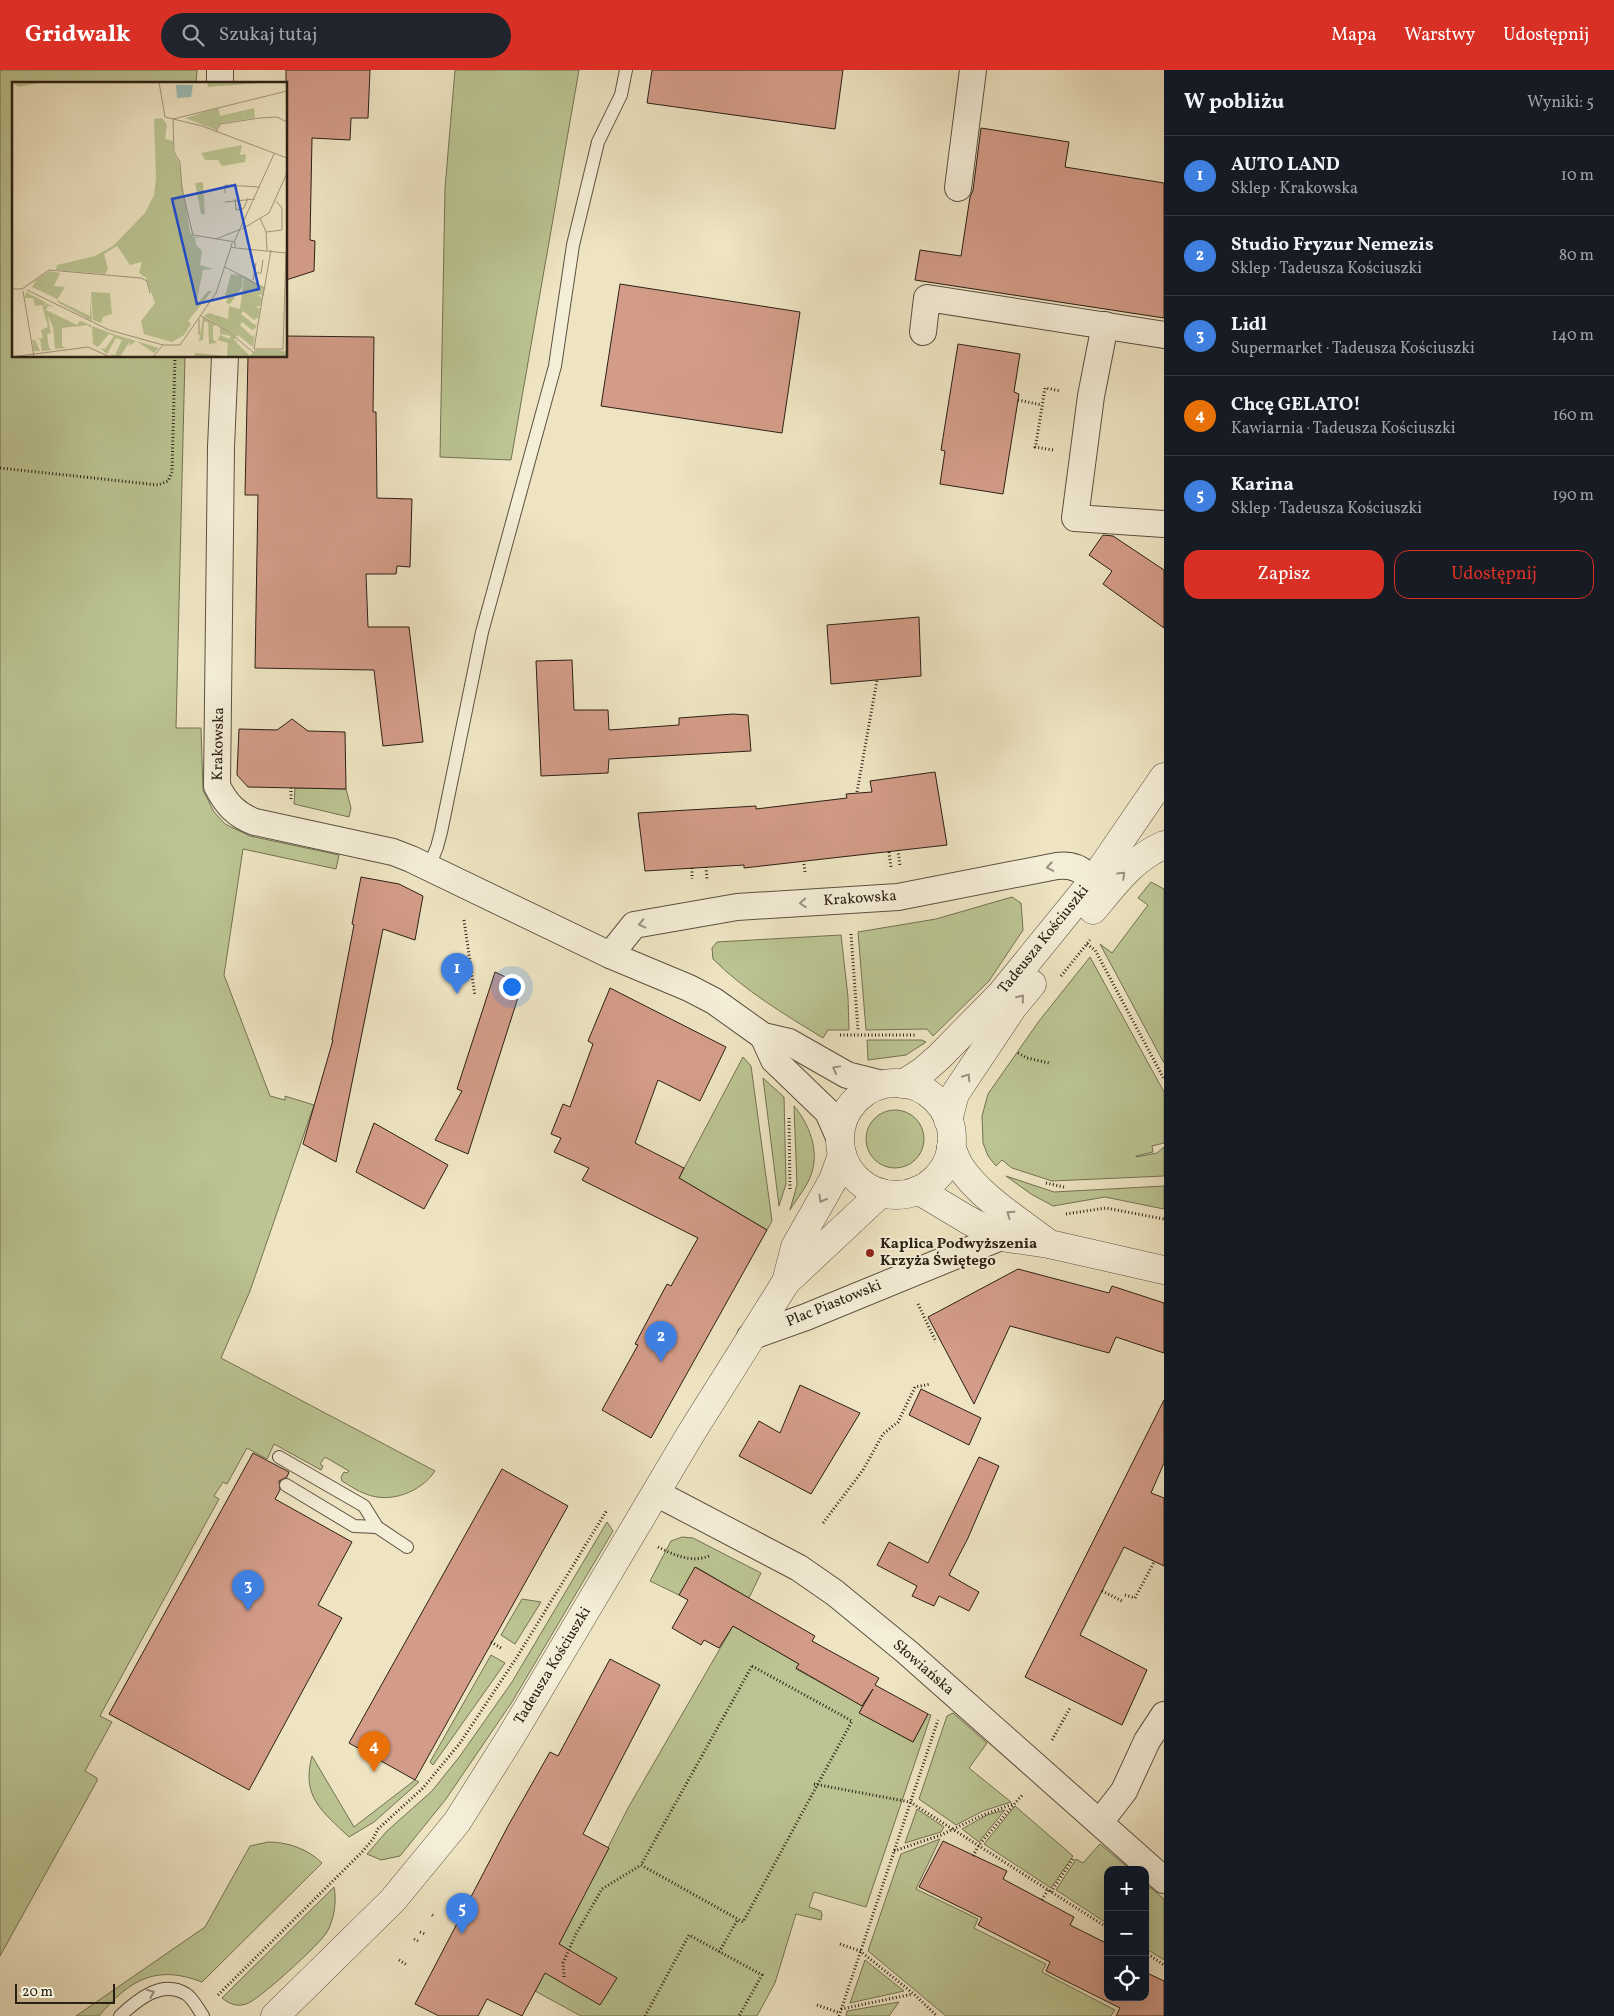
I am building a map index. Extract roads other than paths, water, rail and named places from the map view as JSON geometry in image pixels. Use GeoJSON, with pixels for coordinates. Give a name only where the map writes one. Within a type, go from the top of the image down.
{"type":"FeatureCollection","features":[{"type":"Feature","properties":{"kind":"street"},"geometry":{"type":"LineString","coordinates":[[958,188],[973,70]]}},
{"type":"Feature","properties":{"kind":"street"},"geometry":{"type":"LineString","coordinates":[[923,332],[928,298],[1164,334]]}},
{"type":"Feature","properties":{"kind":"street"},"geometry":{"type":"LineString","coordinates":[[1105,325],[1091,396],[1075,518],[1164,524]]}},
{"type":"Feature","properties":{"kind":"street","name":"Krakowska"},"geometry":{"type":"LineString","coordinates":[[224,358],[217,786],[234,811],[248,819],[393,852],[429,867],[610,955],[689,988],[714,1002],[763,1036],[789,1042],[847,1076],[893,1084]]}},
{"type":"Feature","properties":{"kind":"street","name":"Tadeusza Kościuszki"},"geometry":{"type":"LineString","coordinates":[[948,1120],[955,1094],[1013,1007],[1094,894],[1164,777]]}},
{"type":"Feature","properties":{"kind":"street"},"geometry":{"type":"LineString","coordinates":[[1094,894],[1114,882],[1153,849],[1164,845]]}},
{"type":"Feature","properties":{"kind":"street","name":"Krakowska"},"geometry":{"type":"LineString","coordinates":[[610,955],[634,925],[737,907],[898,897],[1068,865],[1088,875],[1094,894]]}},
{"type":"Feature","properties":{"kind":"street","name":"Tadeusza Kościuszki"},"geometry":{"type":"LineString","coordinates":[[893,1084],[923,1071],[939,1057],[1001,994],[1094,894]]}},
{"type":"Feature","properties":{"kind":"street"},"geometry":{"type":"LineString","coordinates":[[763,1036],[774,1060],[828,1112],[850,1172],[864,1185],[881,1193],[900,1195],[918,1190],[934,1180],[946,1165],[952,1147]]}},
{"type":"Feature","properties":{"kind":"street"},"geometry":{"type":"LineString","coordinates":[[841,1146],[842,1123],[848,1109],[857,1098],[868,1090],[893,1084],[924,1090],[936,1099],[945,1111],[951,1129],[952,1147],[959,1165],[980,1189],[997,1204],[1049,1244]]}},
{"type":"Feature","properties":{"kind":"street","name":"Tadeusza Kościuszki"},"geometry":{"type":"LineString","coordinates":[[786,1282],[795,1246],[833,1180],[841,1146]]}},
{"type":"Feature","properties":{"kind":"street"},"geometry":{"type":"LineString","coordinates":[[918,1190],[1001,1237],[1049,1244],[1164,1270]]}},
{"type":"Feature","properties":{"kind":"street","name":"Tadeusza Kościuszki"},"geometry":{"type":"LineString","coordinates":[[275,2016],[393,1900],[456,1822],[510,1738],[750,1337],[786,1282],[881,1193]]}},
{"type":"Feature","properties":{"kind":"street","name":"Plac Piastowski"},"geometry":{"type":"LineString","coordinates":[[750,1337],[806,1317],[1001,1237]]}},
{"type":"Feature","properties":{"kind":"street","name":"Słowiańska"},"geometry":{"type":"LineString","coordinates":[[656,1493],[782,1559],[820,1582],[907,1652],[1164,1880]]}},
{"type":"Feature","properties":{"kind":"street"},"geometry":{"type":"LineString","coordinates":[[1100,1822],[1124,1791],[1147,1741],[1164,1715]]}},
{"type":"Feature","properties":{"kind":"lane"},"geometry":{"type":"LineString","coordinates":[[429,867],[441,832],[482,632],[555,366],[573,245],[598,142],[620,94],[626,70]]}},
{"type":"Feature","properties":{"kind":"lane"},"geometry":{"type":"LineString","coordinates":[[279,1457],[364,1506],[376,1527],[406,1547]]}},
{"type":"Feature","properties":{"kind":"lane"},"geometry":{"type":"LineString","coordinates":[[286,1485],[354,1526],[376,1527]]}},
{"type":"Feature","properties":{"kind":"lane"},"geometry":{"type":"LineString","coordinates":[[120,2016],[145,1996],[166,1988],[178,1990],[188,1995],[203,2016]]}},
{"type":"Feature","properties":{"kind":"place","name":"AUTO LAND"},"geometry":{"type":"Point","coordinates":[457,994]}},
{"type":"Feature","properties":{"kind":"place","name":"Kaplica Podwyższenia Krzyża Świętego"},"geometry":{"type":"Point","coordinates":[870,1253]}},
{"type":"Feature","properties":{"kind":"place","name":"Studio Fryzur Nemezis"},"geometry":{"type":"Point","coordinates":[661,1362]}},
{"type":"Feature","properties":{"kind":"place","name":"Lidl"},"geometry":{"type":"Point","coordinates":[248,1611]}},
{"type":"Feature","properties":{"kind":"place","name":"Chcę GELATO!"},"geometry":{"type":"Point","coordinates":[374,1772]}},
{"type":"Feature","properties":{"kind":"place","name":"Karina"},"geometry":{"type":"Point","coordinates":[462,1934]}}]}
